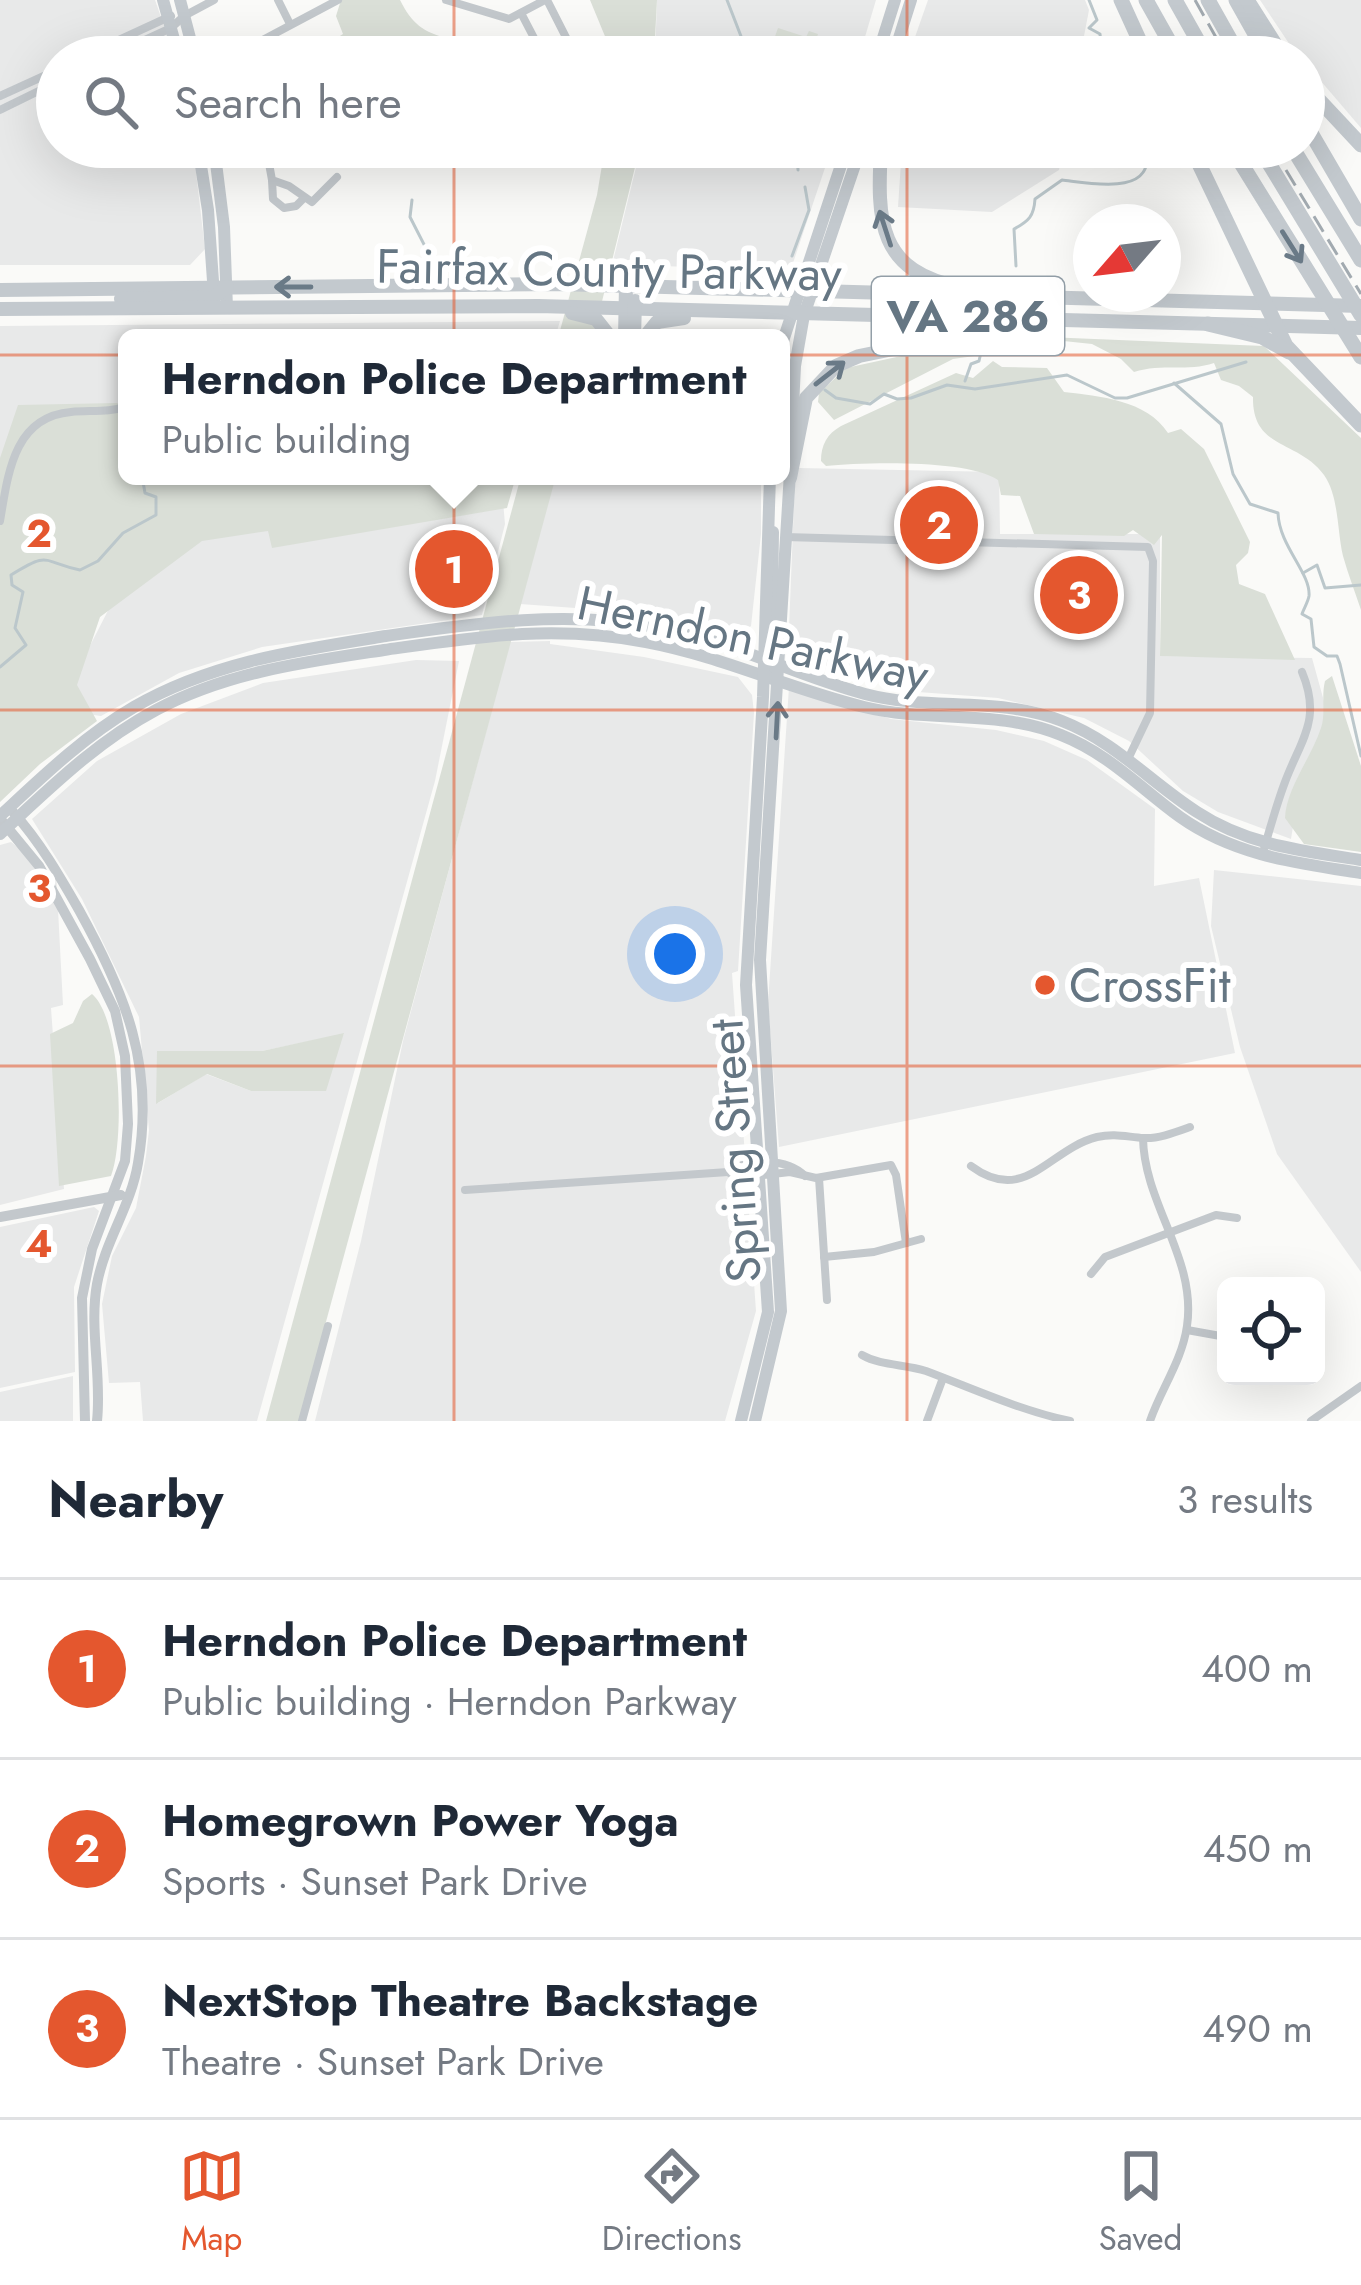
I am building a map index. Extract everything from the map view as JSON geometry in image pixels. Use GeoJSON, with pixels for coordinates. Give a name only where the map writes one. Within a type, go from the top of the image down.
{"type":"FeatureCollection","features":[{"type":"Feature","properties":{"kind":"highway"},"geometry":{"type":"LineString","coordinates":[[1121,0],[1137,36]]}},
{"type":"Feature","properties":{"kind":"highway"},"geometry":{"type":"LineString","coordinates":[[1146,0],[1166,36]]}},
{"type":"Feature","properties":{"kind":"highway"},"geometry":{"type":"LineString","coordinates":[[1175,0],[1195,36]]}},
{"type":"Feature","properties":{"kind":"highway"},"geometry":{"type":"LineString","coordinates":[[1208,0],[1228,36]]}},
{"type":"Feature","properties":{"kind":"highway"},"geometry":{"type":"LineString","coordinates":[[1236,0],[1256,36]]}},
{"type":"Feature","properties":{"kind":"highway"},"geometry":{"type":"LineString","coordinates":[[1247,0],[1270,36]]}},
{"type":"Feature","properties":{"kind":"highway"},"geometry":{"type":"LineString","coordinates":[[1325,106],[1361,145]]}},
{"type":"Feature","properties":{"kind":"highway"},"geometry":{"type":"LineString","coordinates":[[1325,157],[1361,219]]}},
{"type":"Feature","properties":{"kind":"highway"},"geometry":{"type":"LineString","coordinates":[[880,168],[879,214],[898,256],[935,281],[1016,297]]}},
{"type":"Feature","properties":{"kind":"highway"},"geometry":{"type":"LineString","coordinates":[[1201,168],[1293,355]]}},
{"type":"Feature","properties":{"kind":"highway"},"geometry":{"type":"LineString","coordinates":[[1244,168],[1361,357]]}},
{"type":"Feature","properties":{"kind":"highway"},"geometry":{"type":"LineString","coordinates":[[1272,168],[1361,315]]}},
{"type":"Feature","properties":{"kind":"highway"},"geometry":{"type":"LineString","coordinates":[[1305,168],[1361,260]]}},
{"type":"Feature","properties":{"kind":"highway"},"geometry":{"type":"LineString","coordinates":[[630,285],[633,329]]}},
{"type":"Feature","properties":{"kind":"highway","name":"Fairfax County Parkway"},"geometry":{"type":"LineString","coordinates":[[0,312],[100,309],[219,297],[630,285],[1100,321],[1361,328]]}},
{"type":"Feature","properties":{"kind":"highway","name":"Fairfax County Parkway"},"geometry":{"type":"LineString","coordinates":[[0,286],[219,297],[777,312],[824,290],[1361,306]]}},
{"type":"Feature","properties":{"kind":"highway"},"geometry":{"type":"LineString","coordinates":[[31,308],[51,301],[219,297]]}},
{"type":"Feature","properties":{"kind":"highway"},"geometry":{"type":"LineString","coordinates":[[538,305],[596,319],[604,329]]}},
{"type":"Feature","properties":{"kind":"highway"},"geometry":{"type":"LineString","coordinates":[[626,329],[630,308]]}},
{"type":"Feature","properties":{"kind":"highway"},"geometry":{"type":"LineString","coordinates":[[0,312],[100,309]]}},
{"type":"Feature","properties":{"kind":"highway"},"geometry":{"type":"LineString","coordinates":[[649,329],[662,320],[737,311]]}},
{"type":"Feature","properties":{"kind":"highway"},"geometry":{"type":"LineString","coordinates":[[790,478],[806,398],[824,375],[843,362],[992,330],[1100,321]]}},
{"type":"Feature","properties":{"kind":"highway"},"geometry":{"type":"LineString","coordinates":[[1208,324],[1270,340],[1293,355],[1361,425]]}},
{"type":"Feature","properties":{"kind":"main road"},"geometry":{"type":"LineString","coordinates":[[163,0],[173,36]]}},
{"type":"Feature","properties":{"kind":"main road"},"geometry":{"type":"LineString","coordinates":[[179,0],[189,36]]}},
{"type":"Feature","properties":{"kind":"main road"},"geometry":{"type":"LineString","coordinates":[[884,36],[895,0]]}},
{"type":"Feature","properties":{"kind":"main road"},"geometry":{"type":"LineString","coordinates":[[899,36],[911,0]]}},
{"type":"Feature","properties":{"kind":"main road"},"geometry":{"type":"LineString","coordinates":[[202,168],[219,297]]}},
{"type":"Feature","properties":{"kind":"main road"},"geometry":{"type":"LineString","coordinates":[[215,168],[219,297]]}},
{"type":"Feature","properties":{"kind":"main road"},"geometry":{"type":"LineString","coordinates":[[801,301],[842,168]]}},
{"type":"Feature","properties":{"kind":"main road"},"geometry":{"type":"LineString","coordinates":[[789,329],[853,168]]}},
{"type":"Feature","properties":{"kind":"main road","name":"Spring Street"},"geometry":{"type":"LineString","coordinates":[[790,399],[801,301]]}},
{"type":"Feature","properties":{"kind":"main road","name":"Spring Street"},"geometry":{"type":"LineString","coordinates":[[770,485],[772,661]]}},
{"type":"Feature","properties":{"kind":"main road","name":"Spring Street"},"geometry":{"type":"LineString","coordinates":[[741,1421],[768,1312],[760,960],[771,677],[789,485]]}},
{"type":"Feature","properties":{"kind":"main road","name":"Herndon Parkway"},"geometry":{"type":"LineString","coordinates":[[6,820],[77,746],[133,708],[201,675],[274,654],[455,626],[556,617],[648,625],[877,697],[1036,712],[1084,730],[1129,757],[1201,815],[1264,850],[1361,860]]}},
{"type":"Feature","properties":{"kind":"main road","name":"Herndon Parkway"},"geometry":{"type":"LineString","coordinates":[[6,820],[129,725],[208,687],[285,665],[464,638],[559,631],[662,645],[878,710],[1009,720],[1053,731],[1109,759],[1190,824],[1264,850],[1361,873]]}},
{"type":"Feature","properties":{"kind":"main road","name":"Spring Street"},"geometry":{"type":"LineString","coordinates":[[755,1421],[781,1321],[766,1169]]}},
{"type":"Feature","properties":{"kind":"street"},"geometry":{"type":"LineString","coordinates":[[134,36],[214,0]]}},
{"type":"Feature","properties":{"kind":"street"},"geometry":{"type":"LineString","coordinates":[[278,0],[290,24]]}},
{"type":"Feature","properties":{"kind":"street"},"geometry":{"type":"LineString","coordinates":[[269,36],[338,0]]}},
{"type":"Feature","properties":{"kind":"street"},"geometry":{"type":"LineString","coordinates":[[446,0],[509,19],[532,3],[546,0],[565,36]]}},
{"type":"Feature","properties":{"kind":"street"},"geometry":{"type":"LineString","coordinates":[[521,13],[533,36]]}},
{"type":"Feature","properties":{"kind":"street"},"geometry":{"type":"LineString","coordinates":[[145,36],[169,22]]}},
{"type":"Feature","properties":{"kind":"street"},"geometry":{"type":"LineString","coordinates":[[0,96],[36,80]]}},
{"type":"Feature","properties":{"kind":"street"},"geometry":{"type":"LineString","coordinates":[[0,110],[36,92]]}},
{"type":"Feature","properties":{"kind":"street"},"geometry":{"type":"LineString","coordinates":[[270,168],[273,199],[284,208],[304,198]]}},
{"type":"Feature","properties":{"kind":"street"},"geometry":{"type":"LineString","coordinates":[[272,180],[317,201],[337,177]]}},
{"type":"Feature","properties":{"kind":"street"},"geometry":{"type":"LineString","coordinates":[[0,521],[13,458],[33,427],[66,412],[118,409]]}},
{"type":"Feature","properties":{"kind":"street"},"geometry":{"type":"LineString","coordinates":[[785,537],[1148,547],[1153,561],[1150,713],[1129,757]]}},
{"type":"Feature","properties":{"kind":"street"},"geometry":{"type":"LineString","coordinates":[[1264,850],[1286,777],[1310,722],[1310,695],[1302,672]]}},
{"type":"Feature","properties":{"kind":"street"},"geometry":{"type":"LineString","coordinates":[[6,820],[44,849],[120,989],[138,1050],[142,1136],[130,1194],[98,1281],[97,1421]]}},
{"type":"Feature","properties":{"kind":"street"},"geometry":{"type":"LineString","coordinates":[[6,820],[45,877],[115,1011],[125,1056],[125,1161],[84,1280],[85,1421]]}},
{"type":"Feature","properties":{"kind":"street"},"geometry":{"type":"LineString","coordinates":[[971,1166],[986,1177],[1016,1179],[1033,1174],[1091,1138],[1119,1133],[1143,1138],[1190,1127]]}},
{"type":"Feature","properties":{"kind":"street"},"geometry":{"type":"LineString","coordinates":[[1143,1138],[1145,1167],[1187,1283],[1187,1330],[1178,1362],[1150,1421]]}},
{"type":"Feature","properties":{"kind":"street"},"geometry":{"type":"LineString","coordinates":[[465,1190],[728,1172],[736,1166],[819,1178],[891,1165],[906,1243]]}},
{"type":"Feature","properties":{"kind":"street"},"geometry":{"type":"LineString","coordinates":[[819,1178],[827,1300]]}},
{"type":"Feature","properties":{"kind":"street"},"geometry":{"type":"LineString","coordinates":[[0,1217],[130,1194]]}},
{"type":"Feature","properties":{"kind":"street"},"geometry":{"type":"LineString","coordinates":[[1091,1274],[1106,1257],[1170,1232],[1216,1215],[1237,1218]]}},
{"type":"Feature","properties":{"kind":"street"},"geometry":{"type":"LineString","coordinates":[[824,1257],[874,1252],[921,1239]]}},
{"type":"Feature","properties":{"kind":"street"},"geometry":{"type":"LineString","coordinates":[[302,1421],[328,1326]]}},
{"type":"Feature","properties":{"kind":"street"},"geometry":{"type":"LineString","coordinates":[[1187,1330],[1217,1335]]}},
{"type":"Feature","properties":{"kind":"street"},"geometry":{"type":"LineString","coordinates":[[862,1355],[912,1367],[987,1397],[1070,1421]]}},
{"type":"Feature","properties":{"kind":"street"},"geometry":{"type":"LineString","coordinates":[[927,1421],[944,1378]]}},
{"type":"Feature","properties":{"kind":"street"},"geometry":{"type":"LineString","coordinates":[[1311,1421],[1360,1389]]}},
{"type":"Feature","properties":{"kind":"shaded area"},"geometry":{"type":"Polygon","coordinates":[[[0,0],[155,0],[168,36],[36,36],[36,168],[195,168],[205,249],[190,265],[0,265],[0,0]]]}},
{"type":"Feature","properties":{"kind":"shaded area"},"geometry":{"type":"Polygon","coordinates":[[[341,0],[400,0],[419,26],[440,36],[340,36],[336,16],[341,0]]]}},
{"type":"Feature","properties":{"kind":"shaded area"},"geometry":{"type":"Polygon","coordinates":[[[590,0],[657,0],[655,36],[605,36],[590,0]]]}},
{"type":"Feature","properties":{"kind":"shaded area"},"geometry":{"type":"Polygon","coordinates":[[[657,0],[876,0],[865,36],[656,36],[657,0]]]}},
{"type":"Feature","properties":{"kind":"shaded area"},"geometry":{"type":"Polygon","coordinates":[[[928,0],[1085,0],[1089,10],[1084,36],[915,36],[928,0]]]}},
{"type":"Feature","properties":{"kind":"shaded area"},"geometry":{"type":"Polygon","coordinates":[[[1260,0],[1361,0],[1361,128],[1325,86],[1325,36],[1284,36],[1260,0]]]}},
{"type":"Feature","properties":{"kind":"shaded area"},"geometry":{"type":"Polygon","coordinates":[[[778,28],[803,36],[775,36],[778,28]]]}},
{"type":"Feature","properties":{"kind":"shaded area"},"geometry":{"type":"Polygon","coordinates":[[[602,168],[635,168],[595,329],[560,329],[602,168]]]}},
{"type":"Feature","properties":{"kind":"shaded area"},"geometry":{"type":"Polygon","coordinates":[[[636,168],[825,168],[791,269],[612,265],[636,168]]]}},
{"type":"Feature","properties":{"kind":"shaded area"},"geometry":{"type":"Polygon","coordinates":[[[901,168],[1059,168],[992,212],[898,207],[901,168]]]}},
{"type":"Feature","properties":{"kind":"shaded area"},"geometry":{"type":"Polygon","coordinates":[[[560,321],[558,329],[118,329],[118,405],[24,405],[0,467],[0,326],[560,321]]]}},
{"type":"Feature","properties":{"kind":"shaded area"},"geometry":{"type":"Polygon","coordinates":[[[998,335],[1264,346],[1361,438],[1361,610],[1324,475],[1268,436],[1255,414],[1253,397],[1221,380],[1214,363],[1134,372],[1121,359],[1092,344],[1054,340],[953,359],[834,420],[818,402],[819,393],[846,368],[998,335]]]}},
{"type":"Feature","properties":{"kind":"shaded area"},"geometry":{"type":"Polygon","coordinates":[[[993,361],[1002,367],[1047,368],[1064,392],[1135,407],[1168,433],[1181,429],[1204,449],[1250,542],[1248,553],[1236,565],[1239,584],[1265,594],[1295,660],[1160,656],[1162,535],[1154,545],[1133,530],[1124,536],[1034,534],[1020,496],[1001,495],[998,480],[984,473],[941,465],[826,466],[821,461],[826,440],[841,426],[956,373],[973,378],[993,361]]]}},
{"type":"Feature","properties":{"kind":"shaded area"},"geometry":{"type":"Polygon","coordinates":[[[118,403],[118,485],[513,485],[507,508],[272,548],[268,531],[202,541],[100,617],[77,685],[97,721],[0,802],[0,458],[18,405],[118,403]]]}},
{"type":"Feature","properties":{"kind":"shaded area"},"geometry":{"type":"Polygon","coordinates":[[[799,468],[999,472],[1000,534],[1160,534],[1160,656],[1312,658],[1330,723],[1298,796],[1291,839],[1218,812],[1183,791],[1129,741],[1084,718],[998,698],[905,691],[788,654],[799,468]]]}},
{"type":"Feature","properties":{"kind":"shaded area"},"geometry":{"type":"Polygon","coordinates":[[[519,485],[554,485],[299,1421],[266,1421],[519,485]]]}},
{"type":"Feature","properties":{"kind":"shaded area"},"geometry":{"type":"Polygon","coordinates":[[[552,485],[761,485],[751,626],[739,636],[631,612],[520,604],[552,485]]]}},
{"type":"Feature","properties":{"kind":"shaded area"},"geometry":{"type":"Polygon","coordinates":[[[502,490],[505,524],[482,615],[262,647],[179,673],[101,716],[57,710],[116,595],[207,535],[502,490]]]}},
{"type":"Feature","properties":{"kind":"shaded area"},"geometry":{"type":"Polygon","coordinates":[[[550,641],[738,677],[752,695],[738,971],[732,973],[756,1311],[725,1421],[315,1421],[361,1241],[403,1041],[510,642],[550,641]]]}},
{"type":"Feature","properties":{"kind":"shaded area"},"geometry":{"type":"Polygon","coordinates":[[[416,660],[459,661],[435,781],[257,1421],[143,1421],[140,1382],[109,1383],[102,1304],[112,1256],[136,1208],[146,1156],[149,1130],[139,1017],[82,899],[32,819],[97,761],[181,714],[263,683],[416,660]],[[344,1034],[262,1051],[158,1051],[158,1103],[206,1074],[251,1091],[344,1034]]]}},
{"type":"Feature","properties":{"kind":"shaded area"},"geometry":{"type":"Polygon","coordinates":[[[1332,676],[1361,766],[1361,852],[1304,844],[1285,818],[1321,728],[1325,681],[1332,676]]]}},
{"type":"Feature","properties":{"kind":"shaded area"},"geometry":{"type":"Polygon","coordinates":[[[789,687],[891,719],[996,730],[1044,741],[1087,760],[1155,809],[1154,886],[1199,878],[1235,1053],[779,1147],[768,1003],[789,687]]]}},
{"type":"Feature","properties":{"kind":"shaded area"},"geometry":{"type":"Polygon","coordinates":[[[11,842],[39,875],[56,871],[63,1005],[51,1008],[64,1189],[0,1205],[0,845],[11,842]]]}},
{"type":"Feature","properties":{"kind":"shaded area"},"geometry":{"type":"Polygon","coordinates":[[[1214,870],[1361,886],[1361,1272],[1277,1154],[1240,1047],[1211,926],[1214,870]]]}},
{"type":"Feature","properties":{"kind":"shaded area"},"geometry":{"type":"Polygon","coordinates":[[[92,994],[109,1028],[118,1080],[115,1159],[111,1176],[59,1186],[50,1034],[73,1023],[83,1001],[92,994]]]}},
{"type":"Feature","properties":{"kind":"shaded area"},"geometry":{"type":"Polygon","coordinates":[[[344,1033],[326,1091],[251,1091],[207,1074],[156,1104],[157,1051],[262,1051],[344,1033]]]}},
{"type":"Feature","properties":{"kind":"shaded area"},"geometry":{"type":"Polygon","coordinates":[[[94,1207],[99,1211],[74,1287],[75,1372],[0,1388],[0,1227],[94,1207]]]}},
{"type":"Feature","properties":{"kind":"shaded area"},"geometry":{"type":"Polygon","coordinates":[[[73,1376],[73,1421],[0,1421],[0,1392],[73,1376]]]}},
{"type":"Feature","properties":{"kind":"waterway"},"geometry":{"type":"LineString","coordinates":[[727,0],[741,36]]}},
{"type":"Feature","properties":{"kind":"waterway"},"geometry":{"type":"LineString","coordinates":[[1089,0],[1097,20],[1089,28],[1100,36]]}},
{"type":"Feature","properties":{"kind":"waterway"},"geometry":{"type":"LineString","coordinates":[[1016,266],[1014,229],[1030,217],[1035,199],[1062,180],[1119,184],[1132,181],[1145,168]]}},
{"type":"Feature","properties":{"kind":"waterway"},"geometry":{"type":"LineString","coordinates":[[792,256],[809,210],[805,187]]}},
{"type":"Feature","properties":{"kind":"waterway"},"geometry":{"type":"LineString","coordinates":[[412,200],[410,217],[434,264]]}},
{"type":"Feature","properties":{"kind":"waterway"},"geometry":{"type":"LineString","coordinates":[[965,381],[982,348]]}},
{"type":"Feature","properties":{"kind":"waterway"},"geometry":{"type":"LineString","coordinates":[[825,390],[836,398],[870,404],[884,394],[911,398],[947,385],[975,389],[1067,375],[1115,398],[1127,398],[1246,362]]}},
{"type":"Feature","properties":{"kind":"waterway"},"geometry":{"type":"LineString","coordinates":[[1174,383],[1221,424],[1233,474],[1250,504],[1278,513],[1308,587],[1302,614],[1311,619],[1314,647],[1327,656],[1337,656],[1361,756]]}},
{"type":"Feature","properties":{"kind":"waterway"},"geometry":{"type":"LineString","coordinates":[[0,667],[26,645],[15,628],[23,592],[12,585],[11,575],[40,560],[80,570],[98,561],[123,533],[156,515],[156,497],[145,493],[144,485]]}},
{"type":"Feature","properties":{"kind":"waterway"},"geometry":{"type":"LineString","coordinates":[[1303,573],[1317,565],[1325,588],[1361,585]]}},
{"type":"Feature","properties":{"kind":"railway"},"geometry":{"type":"LineString","coordinates":[[1195,0],[1215,36]]}},
{"type":"Feature","properties":{"kind":"railway"},"geometry":{"type":"LineString","coordinates":[[1285,168],[1361,294]]}},
{"type":"Feature","properties":{"kind":"place","name":"Homegrown Power Yoga"},"geometry":{"type":"Point","coordinates":[939,525]}},
{"type":"Feature","properties":{"kind":"place","name":"Herndon Police Department"},"geometry":{"type":"Point","coordinates":[454,569]}},
{"type":"Feature","properties":{"kind":"place","name":"NextStop Theatre Backstage"},"geometry":{"type":"Point","coordinates":[1079,595]}},
{"type":"Feature","properties":{"kind":"place","name":"CrossFit"},"geometry":{"type":"Point","coordinates":[1045,985]}}]}
